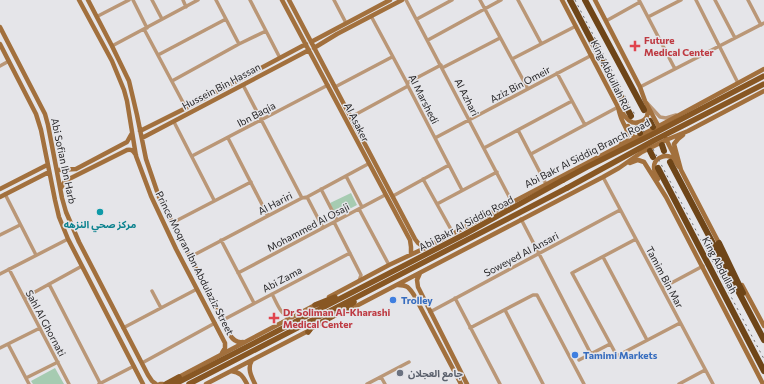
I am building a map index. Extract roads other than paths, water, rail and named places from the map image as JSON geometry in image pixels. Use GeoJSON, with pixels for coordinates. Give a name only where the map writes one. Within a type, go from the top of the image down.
{"type":"FeatureCollection","features":[{"type":"Feature","properties":{"kind":"highway","name":"King Abdullah Rd"},"geometry":{"type":"LineString","coordinates":[[570,0],[631,116]]}},
{"type":"Feature","properties":{"kind":"highway","name":"King Abdullah Rd"},"geometry":{"type":"LineString","coordinates":[[585,0],[644,110]]}},
{"type":"Feature","properties":{"kind":"highway","name":"King Abdullah"},"geometry":{"type":"LineString","coordinates":[[670,162],[763,337]]}},
{"type":"Feature","properties":{"kind":"highway","name":"King Abdullah"},"geometry":{"type":"LineString","coordinates":[[658,168],[764,371]]}},
{"type":"Feature","properties":{"kind":"highway"},"geometry":{"type":"LineString","coordinates":[[719,243],[763,337]]}},
{"type":"Feature","properties":{"kind":"highway"},"geometry":{"type":"LineString","coordinates":[[733,312],[764,376]]}},
{"type":"Feature","properties":{"kind":"main road","name":"Abi Bakr Al Siddiq Road"},"geometry":{"type":"LineString","coordinates":[[175,384],[465,234],[586,167],[764,76]]}},
{"type":"Feature","properties":{"kind":"main road","name":"Abi Bakr Al Siddiq Road"},"geometry":{"type":"LineString","coordinates":[[189,384],[764,84]]}},
{"type":"Feature","properties":{"kind":"main road"},"geometry":{"type":"LineString","coordinates":[[315,305],[330,300],[369,280],[376,280]]}},
{"type":"Feature","properties":{"kind":"main road"},"geometry":{"type":"LineString","coordinates":[[308,332],[312,327],[347,307],[358,297]]}},
{"type":"Feature","properties":{"kind":"main road"},"geometry":{"type":"LineString","coordinates":[[166,384],[179,377]]}},
{"type":"Feature","properties":{"kind":"street","name":"Prince Moqran Ibn Abdulaziz Street"},"geometry":{"type":"LineString","coordinates":[[79,0],[112,60],[124,90],[136,156],[151,196],[225,345],[221,354]]}},
{"type":"Feature","properties":{"kind":"street","name":"Prince Moqran Ibn Abdulaziz Street"},"geometry":{"type":"LineString","coordinates":[[88,0],[98,16],[129,81],[146,159],[159,197],[232,338],[236,341],[245,342]]}},
{"type":"Feature","properties":{"kind":"street"},"geometry":{"type":"LineString","coordinates":[[98,16],[129,0]]}},
{"type":"Feature","properties":{"kind":"street"},"geometry":{"type":"LineString","coordinates":[[133,0],[158,54],[186,108]]}},
{"type":"Feature","properties":{"kind":"street"},"geometry":{"type":"LineString","coordinates":[[152,0],[162,19]]}},
{"type":"Feature","properties":{"kind":"street"},"geometry":{"type":"LineString","coordinates":[[183,0],[186,6]]}},
{"type":"Feature","properties":{"kind":"street"},"geometry":{"type":"LineString","coordinates":[[112,46],[198,0]]}},
{"type":"Feature","properties":{"kind":"street"},"geometry":{"type":"LineString","coordinates":[[216,0],[240,44]]}},
{"type":"Feature","properties":{"kind":"street"},"geometry":{"type":"LineString","coordinates":[[250,0],[280,58]]}},
{"type":"Feature","properties":{"kind":"street","name":"Al Asaker"},"geometry":{"type":"LineString","coordinates":[[282,0],[385,195],[412,239],[425,248]]}},
{"type":"Feature","properties":{"kind":"street","name":"Al Asaker"},"geometry":{"type":"LineString","coordinates":[[289,0],[393,196],[412,239],[411,254]]}},
{"type":"Feature","properties":{"kind":"street"},"geometry":{"type":"LineString","coordinates":[[334,0],[346,23]]}},
{"type":"Feature","properties":{"kind":"street"},"geometry":{"type":"LineString","coordinates":[[311,42],[390,0]]}},
{"type":"Feature","properties":{"kind":"street"},"geometry":{"type":"LineString","coordinates":[[314,48],[337,34],[402,0]]}},
{"type":"Feature","properties":{"kind":"street","name":"Al Azhari"},"geometry":{"type":"LineString","coordinates":[[406,0],[442,66],[512,202]]}},
{"type":"Feature","properties":{"kind":"street"},"geometry":{"type":"LineString","coordinates":[[417,19],[452,0]]}},
{"type":"Feature","properties":{"kind":"street"},"geometry":{"type":"LineString","coordinates":[[480,0],[528,89]]}},
{"type":"Feature","properties":{"kind":"street"},"geometry":{"type":"LineString","coordinates":[[428,40],[501,0]]}},
{"type":"Feature","properties":{"kind":"street"},"geometry":{"type":"LineString","coordinates":[[518,0],[541,43]]}},
{"type":"Feature","properties":{"kind":"street","name":"King Abdullah Rd"},"geometry":{"type":"LineString","coordinates":[[562,0],[592,55],[618,107],[628,132],[624,141],[608,152]]}},
{"type":"Feature","properties":{"kind":"street","name":"King Abdullah Rd"},"geometry":{"type":"LineString","coordinates":[[595,0],[640,87],[645,101]]}},
{"type":"Feature","properties":{"kind":"street"},"geometry":{"type":"LineString","coordinates":[[648,16],[681,0]]}},
{"type":"Feature","properties":{"kind":"street"},"geometry":{"type":"LineString","coordinates":[[696,0],[738,83]]}},
{"type":"Feature","properties":{"kind":"street"},"geometry":{"type":"LineString","coordinates":[[715,0],[736,38]]}},
{"type":"Feature","properties":{"kind":"street"},"geometry":{"type":"LineString","coordinates":[[640,87],[763,24],[748,0]]}},
{"type":"Feature","properties":{"kind":"street"},"geometry":{"type":"LineString","coordinates":[[606,20],[640,1],[675,68]]}},
{"type":"Feature","properties":{"kind":"street","name":"Al Marshedi"},"geometry":{"type":"LineString","coordinates":[[371,16],[462,190]]}},
{"type":"Feature","properties":{"kind":"street"},"geometry":{"type":"LineString","coordinates":[[158,54],[226,19]]}},
{"type":"Feature","properties":{"kind":"street"},"geometry":{"type":"LineString","coordinates":[[512,58],[576,26]]}},
{"type":"Feature","properties":{"kind":"street","name":"Abi Sofian Ibn Harb"},"geometry":{"type":"LineString","coordinates":[[0,27],[45,114],[66,212],[82,248],[123,328],[148,375],[156,384]]}},
{"type":"Feature","properties":{"kind":"street"},"geometry":{"type":"LineString","coordinates":[[334,29],[337,34]]}},
{"type":"Feature","properties":{"kind":"street"},"geometry":{"type":"LineString","coordinates":[[172,81],[266,31]]}},
{"type":"Feature","properties":{"kind":"street"},"geometry":{"type":"LineString","coordinates":[[321,37],[319,40],[320,42],[324,42]]}},
{"type":"Feature","properties":{"kind":"street"},"geometry":{"type":"LineString","coordinates":[[351,117],[407,84],[500,38]]}},
{"type":"Feature","properties":{"kind":"street","name":"Abi Sofian Ibn Harb"},"geometry":{"type":"LineString","coordinates":[[0,44],[36,114],[41,130],[59,217],[68,239],[143,384]]}},
{"type":"Feature","properties":{"kind":"street","name":"Hussein Bin Hassan"},"geometry":{"type":"LineString","coordinates":[[140,131],[306,44]]}},
{"type":"Feature","properties":{"kind":"street","name":"Hussein Bin Hassan"},"geometry":{"type":"LineString","coordinates":[[142,138],[309,50]]}},
{"type":"Feature","properties":{"kind":"street","name":"Aziz Bin Omeir"},"geometry":{"type":"LineString","coordinates":[[435,138],[592,55]]}},
{"type":"Feature","properties":{"kind":"street"},"geometry":{"type":"LineString","coordinates":[[336,87],[392,57]]}},
{"type":"Feature","properties":{"kind":"street"},"geometry":{"type":"LineString","coordinates":[[0,66],[9,62]]}},
{"type":"Feature","properties":{"kind":"street","name":"Abi Bakr Al Siddiq Branch Road"},"geometry":{"type":"LineString","coordinates":[[162,384],[179,377],[388,265],[425,248],[635,139],[654,125],[683,113],[764,69]]}},
{"type":"Feature","properties":{"kind":"street"},"geometry":{"type":"LineString","coordinates":[[557,73],[585,125]]}},
{"type":"Feature","properties":{"kind":"street"},"geometry":{"type":"LineString","coordinates":[[243,85],[302,198]]}},
{"type":"Feature","properties":{"kind":"street","name":"Ibn Baqia"},"geometry":{"type":"LineString","coordinates":[[192,156],[328,85]]}},
{"type":"Feature","properties":{"kind":"street"},"geometry":{"type":"LineString","coordinates":[[619,168],[642,152],[664,145],[764,90]]}},
{"type":"Feature","properties":{"kind":"street"},"geometry":{"type":"LineString","coordinates":[[28,98],[35,94]]}},
{"type":"Feature","properties":{"kind":"street"},"geometry":{"type":"LineString","coordinates":[[484,148],[572,101]]}},
{"type":"Feature","properties":{"kind":"street"},"geometry":{"type":"LineString","coordinates":[[618,107],[630,121],[633,123],[638,123],[644,120],[647,116],[648,110],[645,101]]}},
{"type":"Feature","properties":{"kind":"street"},"geometry":{"type":"LineString","coordinates":[[645,101],[660,117],[666,118],[683,113]]}},
{"type":"Feature","properties":{"kind":"street"},"geometry":{"type":"LineString","coordinates":[[645,101],[654,125],[664,145],[681,170],[764,326]]}},
{"type":"Feature","properties":{"kind":"street"},"geometry":{"type":"LineString","coordinates":[[127,103],[134,102]]}},
{"type":"Feature","properties":{"kind":"street"},"geometry":{"type":"LineString","coordinates":[[531,154],[618,107]]}},
{"type":"Feature","properties":{"kind":"street"},"geometry":{"type":"LineString","coordinates":[[618,107],[703,266],[763,384]]}},
{"type":"Feature","properties":{"kind":"street"},"geometry":{"type":"LineString","coordinates":[[174,122],[214,200]]}},
{"type":"Feature","properties":{"kind":"street"},"geometry":{"type":"LineString","coordinates":[[642,152],[654,137],[654,125]]}},
{"type":"Feature","properties":{"kind":"street"},"geometry":{"type":"LineString","coordinates":[[518,130],[546,184]]}},
{"type":"Feature","properties":{"kind":"street"},"geometry":{"type":"LineString","coordinates":[[681,170],[674,144],[688,131]]}},
{"type":"Feature","properties":{"kind":"street"},"geometry":{"type":"LineString","coordinates":[[58,170],[76,169],[127,142],[132,133]]}},
{"type":"Feature","properties":{"kind":"street"},"geometry":{"type":"LineString","coordinates":[[635,139],[654,137],[664,145]]}},
{"type":"Feature","properties":{"kind":"street"},"geometry":{"type":"LineString","coordinates":[[228,138],[268,216]]}},
{"type":"Feature","properties":{"kind":"street"},"geometry":{"type":"LineString","coordinates":[[635,139],[664,145]]}},
{"type":"Feature","properties":{"kind":"street"},"geometry":{"type":"LineString","coordinates":[[61,188],[65,181],[127,150],[133,150],[136,156]]}},
{"type":"Feature","properties":{"kind":"street"},"geometry":{"type":"LineString","coordinates":[[666,197],[654,168],[655,163],[659,158],[669,157],[672,158],[681,170]]}},
{"type":"Feature","properties":{"kind":"street"},"geometry":{"type":"LineString","coordinates":[[206,384],[308,332],[603,176],[638,160],[644,162],[666,197]]}},
{"type":"Feature","properties":{"kind":"street"},"geometry":{"type":"LineString","coordinates":[[0,189],[47,164]]}},
{"type":"Feature","properties":{"kind":"street","name":"Al Hariri"},"geometry":{"type":"LineString","coordinates":[[190,257],[368,164]]}},
{"type":"Feature","properties":{"kind":"street"},"geometry":{"type":"LineString","coordinates":[[393,196],[449,165]]}},
{"type":"Feature","properties":{"kind":"street"},"geometry":{"type":"LineString","coordinates":[[41,168],[46,169],[44,174]]}},
{"type":"Feature","properties":{"kind":"street"},"geometry":{"type":"LineString","coordinates":[[36,255],[2,196],[49,172]]}},
{"type":"Feature","properties":{"kind":"street"},"geometry":{"type":"LineString","coordinates":[[437,204],[497,172]]}},
{"type":"Feature","properties":{"kind":"street"},"geometry":{"type":"LineString","coordinates":[[346,176],[388,265]]}},
{"type":"Feature","properties":{"kind":"street","name":"Tamim Bin Mar"},"geometry":{"type":"LineString","coordinates":[[603,176],[713,384]]}},
{"type":"Feature","properties":{"kind":"street"},"geometry":{"type":"LineString","coordinates":[[378,180],[383,177]]}},
{"type":"Feature","properties":{"kind":"street"},"geometry":{"type":"LineString","coordinates":[[423,179],[453,233]]}},
{"type":"Feature","properties":{"kind":"street"},"geometry":{"type":"LineString","coordinates":[[172,223],[251,182]]}},
{"type":"Feature","properties":{"kind":"street"},"geometry":{"type":"LineString","coordinates":[[321,189],[361,275],[360,281]]}},
{"type":"Feature","properties":{"kind":"street","name":"Mohammed Al Osaji"},"geometry":{"type":"LineString","coordinates":[[238,273],[385,195]]}},
{"type":"Feature","properties":{"kind":"street"},"geometry":{"type":"LineString","coordinates":[[307,197],[323,228]]}},
{"type":"Feature","properties":{"kind":"street","name":"Soweyed Al Ansari"},"geometry":{"type":"LineString","coordinates":[[430,312],[620,210]]}},
{"type":"Feature","properties":{"kind":"street"},"geometry":{"type":"LineString","coordinates":[[521,219],[591,354]]}},
{"type":"Feature","properties":{"kind":"street"},"geometry":{"type":"LineString","coordinates":[[0,235],[20,225]]}},
{"type":"Feature","properties":{"kind":"street"},"geometry":{"type":"LineString","coordinates":[[0,274],[68,239]]}},
{"type":"Feature","properties":{"kind":"street"},"geometry":{"type":"LineString","coordinates":[[636,239],[572,273],[617,356],[680,322]]}},
{"type":"Feature","properties":{"kind":"street"},"geometry":{"type":"LineString","coordinates":[[221,240],[254,303]]}},
{"type":"Feature","properties":{"kind":"street"},"geometry":{"type":"LineString","coordinates":[[75,252],[82,248]]}},
{"type":"Feature","properties":{"kind":"street","name":"Abi Zama"},"geometry":{"type":"LineString","coordinates":[[223,320],[350,253]]}},
{"type":"Feature","properties":{"kind":"street"},"geometry":{"type":"LineString","coordinates":[[603,257],[647,340]]}},
{"type":"Feature","properties":{"kind":"street"},"geometry":{"type":"LineString","coordinates":[[24,298],[82,266]]}},
{"type":"Feature","properties":{"kind":"street"},"geometry":{"type":"LineString","coordinates":[[662,288],[703,266]]}},
{"type":"Feature","properties":{"kind":"street","name":"Sahl Al Ghornati"},"geometry":{"type":"LineString","coordinates":[[9,269],[70,384]]}},
{"type":"Feature","properties":{"kind":"street"},"geometry":{"type":"LineString","coordinates":[[421,272],[418,275],[417,285],[467,384]]}},
{"type":"Feature","properties":{"kind":"street"},"geometry":{"type":"LineString","coordinates":[[361,275],[367,277]]}},
{"type":"Feature","properties":{"kind":"street"},"geometry":{"type":"LineString","coordinates":[[49,284],[100,384],[134,366]]}},
{"type":"Feature","properties":{"kind":"street"},"geometry":{"type":"LineString","coordinates":[[396,285],[404,285],[412,292],[461,384]]}},
{"type":"Feature","properties":{"kind":"street"},"geometry":{"type":"LineString","coordinates":[[123,328],[197,289]]}},
{"type":"Feature","properties":{"kind":"street"},"geometry":{"type":"LineString","coordinates":[[412,292],[415,289],[419,289]]}},
{"type":"Feature","properties":{"kind":"street"},"geometry":{"type":"LineString","coordinates":[[152,291],[161,308]]}},
{"type":"Feature","properties":{"kind":"street"},"geometry":{"type":"LineString","coordinates":[[272,294],[282,313],[290,318]]}},
{"type":"Feature","properties":{"kind":"street"},"geometry":{"type":"LineString","coordinates":[[470,328],[533,295],[537,295],[584,384]]}},
{"type":"Feature","properties":{"kind":"street"},"geometry":{"type":"LineString","coordinates":[[455,298],[500,384]]}},
{"type":"Feature","properties":{"kind":"street"},"geometry":{"type":"LineString","coordinates":[[505,310],[543,384]]}},
{"type":"Feature","properties":{"kind":"street"},"geometry":{"type":"LineString","coordinates":[[142,363],[215,323]]}},
{"type":"Feature","properties":{"kind":"street"},"geometry":{"type":"LineString","coordinates":[[218,330],[224,332],[226,326]]}},
{"type":"Feature","properties":{"kind":"street"},"geometry":{"type":"LineString","coordinates":[[0,348],[40,328]]}},
{"type":"Feature","properties":{"kind":"street"},"geometry":{"type":"LineString","coordinates":[[8,344],[29,384]]}},
{"type":"Feature","properties":{"kind":"street"},"geometry":{"type":"LineString","coordinates":[[579,360],[610,344]]}},
{"type":"Feature","properties":{"kind":"street"},"geometry":{"type":"LineString","coordinates":[[253,359],[249,368],[254,382]]}},
{"type":"Feature","properties":{"kind":"street"},"geometry":{"type":"LineString","coordinates":[[26,378],[58,362]]}},
{"type":"Feature","properties":{"kind":"street"},"geometry":{"type":"LineString","coordinates":[[367,384],[409,362]]}},
{"type":"Feature","properties":{"kind":"street"},"geometry":{"type":"LineString","coordinates":[[679,384],[705,370]]}},
{"type":"Feature","properties":{"kind":"street"},"geometry":{"type":"LineString","coordinates":[[231,371],[241,374],[246,383]]}},
{"type":"Feature","properties":{"kind":"street"},"geometry":{"type":"LineString","coordinates":[[140,377],[146,380],[148,375]]}},
{"type":"Feature","properties":{"kind":"street"},"geometry":{"type":"LineString","coordinates":[[381,377],[385,384]]}},
{"type":"Feature","properties":{"kind":"street"},"geometry":{"type":"LineString","coordinates":[[246,383],[248,378],[251,378],[254,382]]}},
{"type":"Feature","properties":{"kind":"railway"},"geometry":{"type":"LineString","coordinates":[[575,0],[635,115]]}},
{"type":"Feature","properties":{"kind":"railway"},"geometry":{"type":"LineString","coordinates":[[641,125],[644,132]]}},
{"type":"Feature","properties":{"kind":"railway"},"geometry":{"type":"LineString","coordinates":[[653,149],[764,359]]}},
{"type":"Feature","properties":{"kind":"place","name":"Future Medical Center"},"geometry":{"type":"Point","coordinates":[635,46]}},
{"type":"Feature","properties":{"kind":"place","name":"مركز صحي النزهه"},"geometry":{"type":"Point","coordinates":[100,212]}},
{"type":"Feature","properties":{"kind":"place","name":"Trolley"},"geometry":{"type":"Point","coordinates":[393,300]}},
{"type":"Feature","properties":{"kind":"place","name":"Dr Soliman Al-Kharashi Medical Center"},"geometry":{"type":"Point","coordinates":[274,318]}},
{"type":"Feature","properties":{"kind":"place","name":"Tamimi Markets"},"geometry":{"type":"Point","coordinates":[575,355]}},
{"type":"Feature","properties":{"kind":"place","name":"جامع العجلان"},"geometry":{"type":"Point","coordinates":[400,373]}}]}
